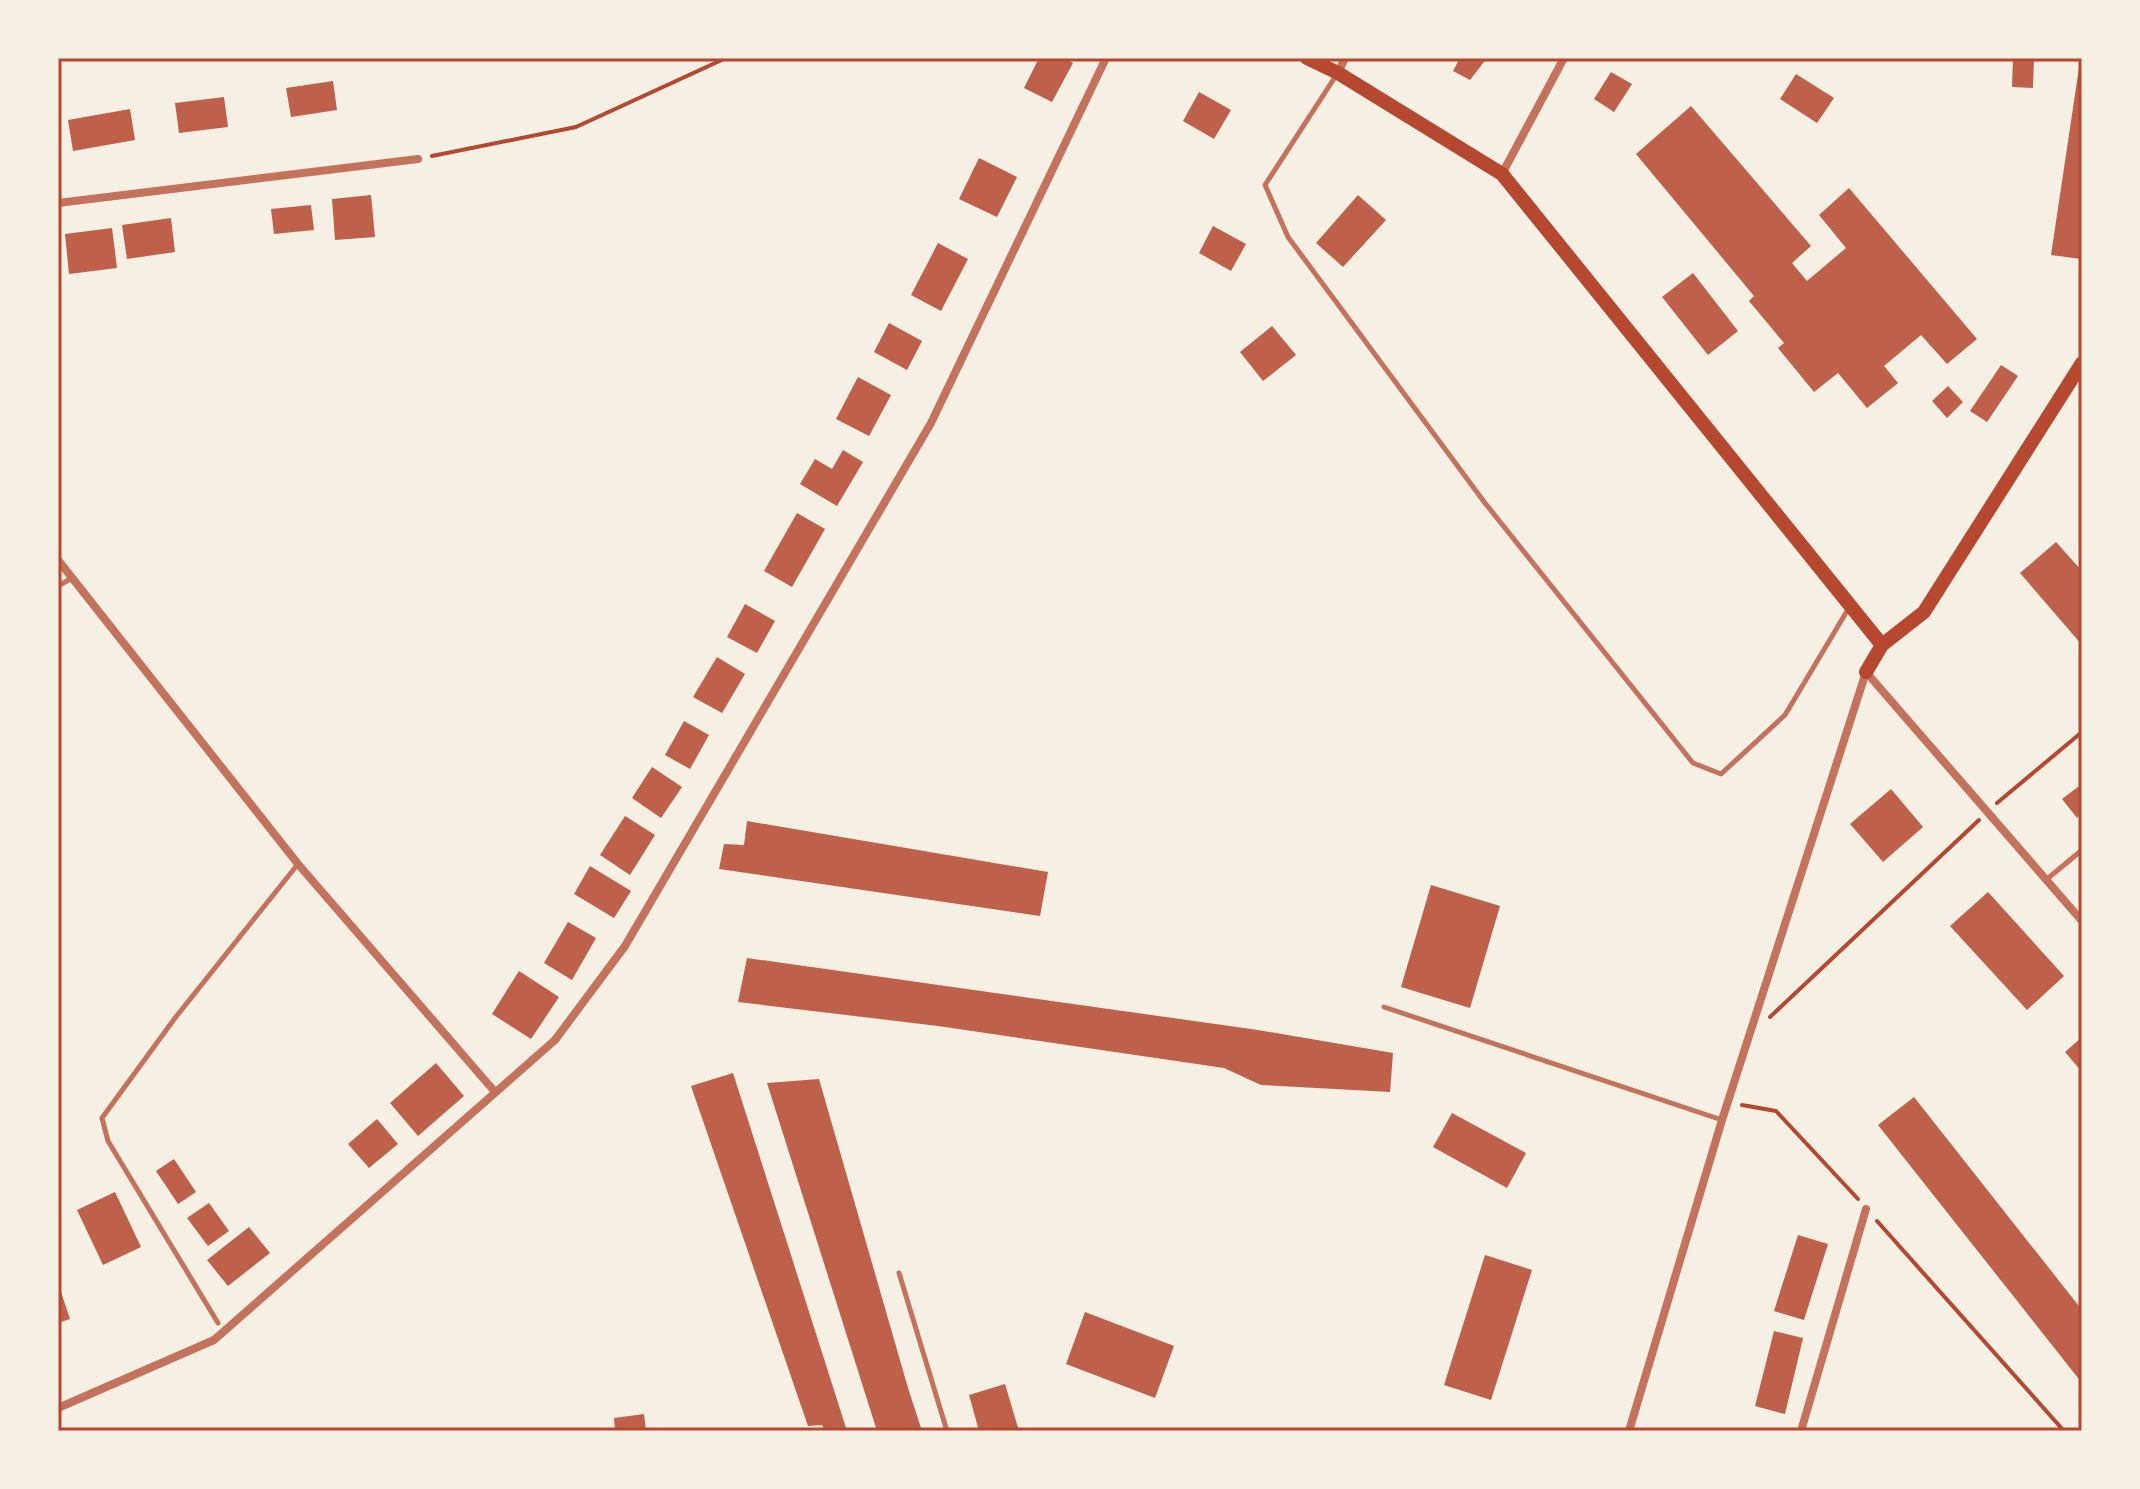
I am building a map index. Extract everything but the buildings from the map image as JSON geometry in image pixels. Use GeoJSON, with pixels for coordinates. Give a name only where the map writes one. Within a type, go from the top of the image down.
{"type":"FeatureCollection","features":[{"type":"Feature","properties":{"kind":"main road"},"geometry":{"type":"LineString","coordinates":[[1307,58],[1338,73],[1502,174],[1882,645]]}},
{"type":"Feature","properties":{"kind":"main road"},"geometry":{"type":"LineString","coordinates":[[1866,672],[1882,645],[1924,612],[2082,363]]}},
{"type":"Feature","properties":{"kind":"street"},"geometry":{"type":"LineString","coordinates":[[58,1408],[214,1340],[555,1040],[625,946],[931,423],[1106,58]]}},
{"type":"Feature","properties":{"kind":"street"},"geometry":{"type":"LineString","coordinates":[[1338,73],[1345,58]]}},
{"type":"Feature","properties":{"kind":"street"},"geometry":{"type":"LineString","coordinates":[[1502,174],[1564,58]]}},
{"type":"Feature","properties":{"kind":"street"},"geometry":{"type":"LineString","coordinates":[[58,203],[418,159]]}},
{"type":"Feature","properties":{"kind":"street"},"geometry":{"type":"LineString","coordinates":[[58,560],[298,864],[495,1092]]}},
{"type":"Feature","properties":{"kind":"street"},"geometry":{"type":"LineString","coordinates":[[1866,672],[2082,921]]}},
{"type":"Feature","properties":{"kind":"street"},"geometry":{"type":"LineString","coordinates":[[1629,1431],[1722,1120],[1866,672]]}},
{"type":"Feature","properties":{"kind":"street"},"geometry":{"type":"LineString","coordinates":[[1801,1431],[1866,1209]]}},
{"type":"Feature","properties":{"kind":"lane"},"geometry":{"type":"LineString","coordinates":[[1338,73],[1265,185],[1288,237],[1485,503],[1693,763],[1721,774],[1785,715],[1850,605]]}},
{"type":"Feature","properties":{"kind":"lane"},"geometry":{"type":"LineString","coordinates":[[58,586],[73,577]]}},
{"type":"Feature","properties":{"kind":"lane"},"geometry":{"type":"LineString","coordinates":[[2047,879],[2082,850]]}},
{"type":"Feature","properties":{"kind":"lane"},"geometry":{"type":"LineString","coordinates":[[218,1323],[108,1141],[102,1118],[175,1018],[298,864]]}},
{"type":"Feature","properties":{"kind":"lane"},"geometry":{"type":"LineString","coordinates":[[1384,1007],[1722,1120]]}},
{"type":"Feature","properties":{"kind":"lane"},"geometry":{"type":"LineString","coordinates":[[899,1273],[947,1431]]}},
{"type":"Feature","properties":{"kind":"path"},"geometry":{"type":"LineString","coordinates":[[418,159],[576,127],[726,58]]}},
{"type":"Feature","properties":{"kind":"path"},"geometry":{"type":"LineString","coordinates":[[1751,1036],[1987,812],[2082,732]]}},
{"type":"Feature","properties":{"kind":"path"},"geometry":{"type":"LineString","coordinates":[[1728,1103],[1776,1111],[2064,1431]]}}]}
